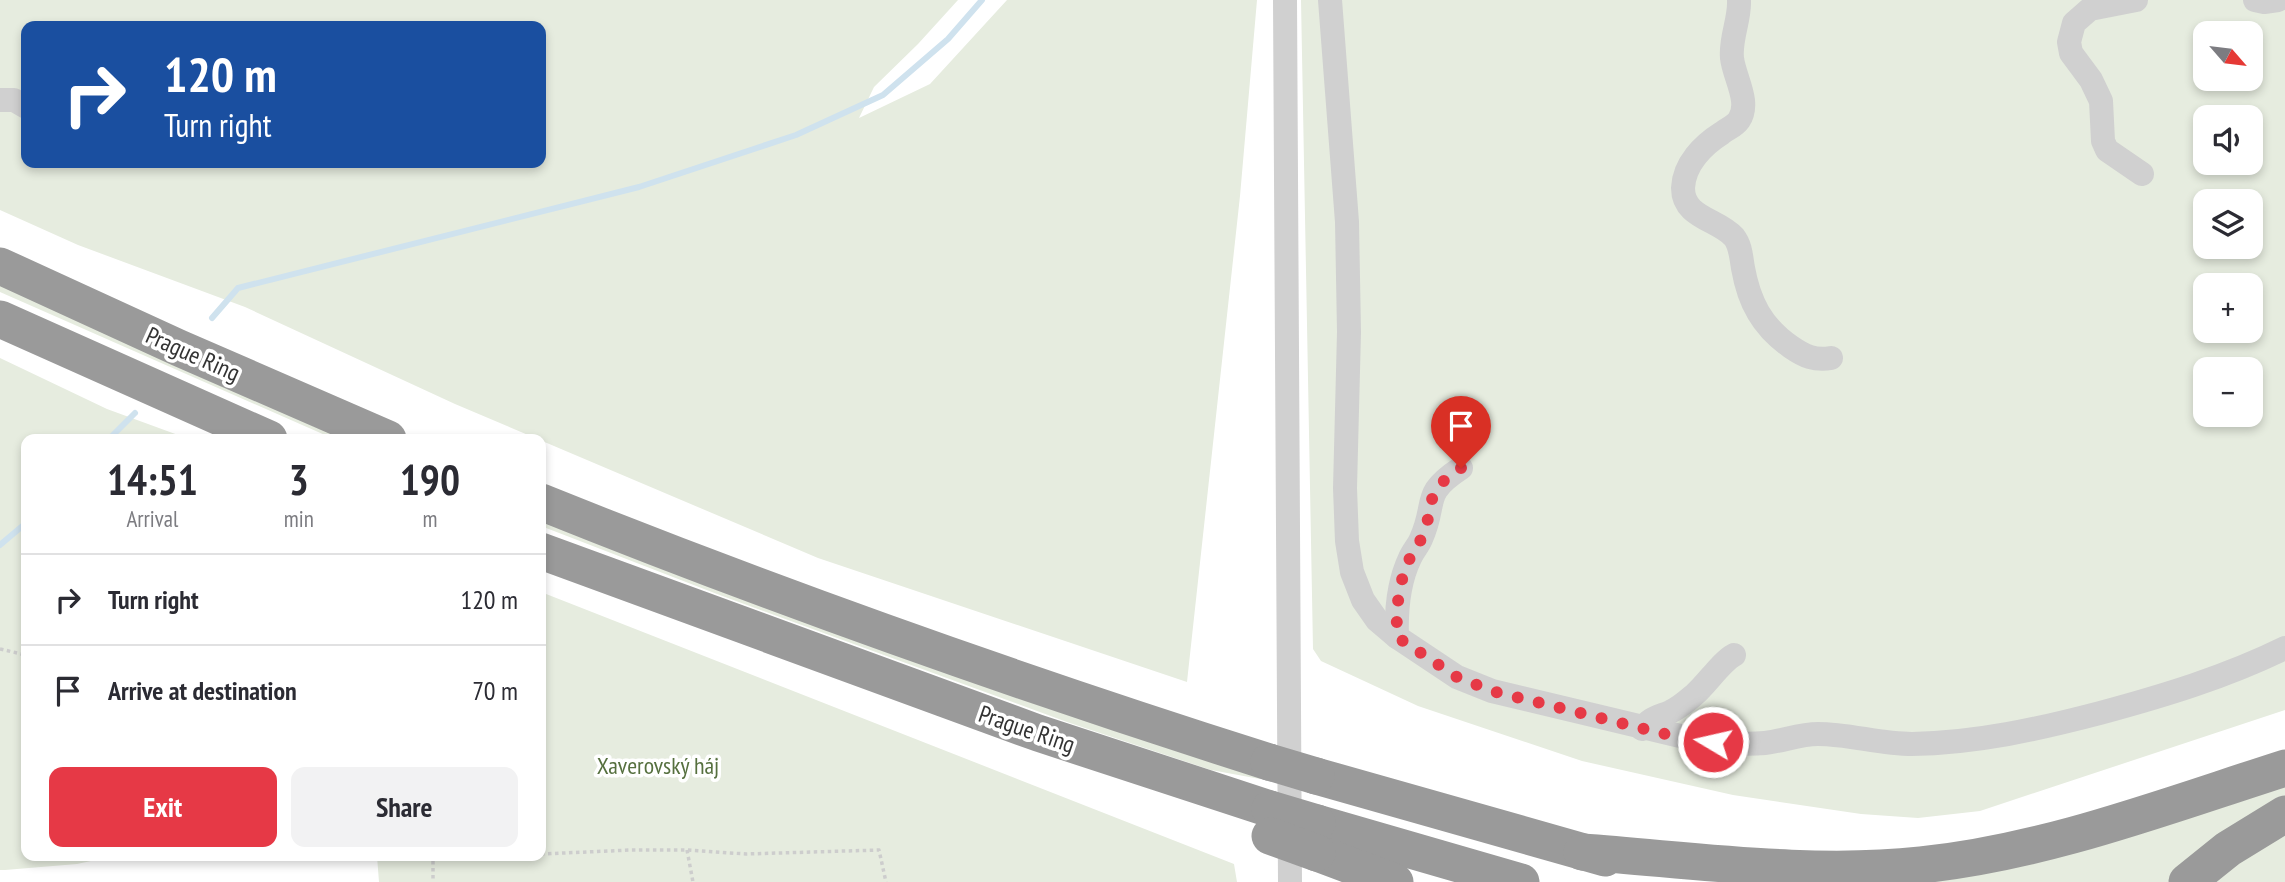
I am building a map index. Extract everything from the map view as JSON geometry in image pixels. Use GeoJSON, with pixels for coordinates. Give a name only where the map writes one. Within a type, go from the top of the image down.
{"type":"FeatureCollection","features":[{"type":"Feature","properties":{"kind":"highway","name":"Prague Ring"},"geometry":{"type":"LineString","coordinates":[[0,266],[190,354],[376,434]]}},
{"type":"Feature","properties":{"kind":"highway","name":"Prague Ring"},"geometry":{"type":"LineString","coordinates":[[0,319],[258,434]]}},
{"type":"Feature","properties":{"kind":"highway","name":"Prague Ring"},"geometry":{"type":"LineString","coordinates":[[546,504],[822,610],[990,670],[1269,762],[1582,852]]}},
{"type":"Feature","properties":{"kind":"highway","name":"Prague Ring"},"geometry":{"type":"LineString","coordinates":[[546,553],[1317,838],[1521,882]]}},
{"type":"Feature","properties":{"kind":"highway"},"geometry":{"type":"LineString","coordinates":[[1582,852],[1819,869],[1870,869],[1933,864],[2046,842],[2285,768]]}},
{"type":"Feature","properties":{"kind":"highway"},"geometry":{"type":"LineString","coordinates":[[2187,882],[2239,842],[2285,814]]}},
{"type":"Feature","properties":{"kind":"highway"},"geometry":{"type":"LineString","coordinates":[[1317,838],[1395,882]]}},
{"type":"Feature","properties":{"kind":"highway"},"geometry":{"type":"LineString","coordinates":[[1582,852],[1710,882]]}},
{"type":"Feature","properties":{"kind":"street"},"geometry":{"type":"LineString","coordinates":[[1285,0],[1290,882]]}},
{"type":"Feature","properties":{"kind":"street"},"geometry":{"type":"LineString","coordinates":[[1330,0],[1348,222],[1349,332],[1345,488],[1347,541],[1352,572],[1363,600],[1377,620],[1397,637],[1457,677],[1492,691],[1642,729],[1729,744],[1766,743],[1812,734],[1913,744],[1989,737],[2056,724],[2145,700],[2198,684],[2285,648]]}},
{"type":"Feature","properties":{"kind":"street"},"geometry":{"type":"LineString","coordinates":[[1739,0],[1732,58],[1742,98],[1742,112],[1739,121],[1715,137],[1698,153],[1686,174],[1683,194],[1694,212],[1724,229],[1737,242],[1752,303],[1765,324],[1784,342],[1803,354],[1817,360],[1831,358]]}},
{"type":"Feature","properties":{"kind":"street"},"geometry":{"type":"LineString","coordinates":[[2136,0],[2090,9],[2074,23],[2069,42],[2071,53],[2091,80],[2101,101],[2107,150],[2142,174]]}},
{"type":"Feature","properties":{"kind":"street"},"geometry":{"type":"LineString","coordinates":[[2255,0],[2278,0]]}},
{"type":"Feature","properties":{"kind":"street"},"geometry":{"type":"LineString","coordinates":[[0,100],[14,100],[21,104]]}},
{"type":"Feature","properties":{"kind":"street"},"geometry":{"type":"LineString","coordinates":[[1397,637],[1398,596],[1410,557],[1420,540],[1431,498],[1441,481],[1461,468]]}},
{"type":"Feature","properties":{"kind":"street"},"geometry":{"type":"LineString","coordinates":[[1642,729],[1653,717],[1673,710],[1693,696],[1711,680],[1724,662],[1734,655]]}},
{"type":"Feature","properties":{"kind":"street"},"geometry":{"type":"LineString","coordinates":[[1317,838],[1405,882]]}},
{"type":"Feature","properties":{"kind":"path"},"geometry":{"type":"LineString","coordinates":[[0,649],[21,654]]}},
{"type":"Feature","properties":{"kind":"path"},"geometry":{"type":"LineString","coordinates":[[546,854],[631,850],[746,854],[879,850],[886,882]]}},
{"type":"Feature","properties":{"kind":"path"},"geometry":{"type":"LineString","coordinates":[[687,850],[693,882]]}},
{"type":"Feature","properties":{"kind":"path"},"geometry":{"type":"LineString","coordinates":[[433,861],[433,882]]}},
{"type":"Feature","properties":{"kind":"green space"},"geometry":{"type":"Polygon","coordinates":[[[0,0],[958,0],[874,87],[859,118],[930,84],[1007,0],[1257,0],[1240,196],[1187,682],[818,558],[546,443],[546,434],[526,434],[245,307],[78,245],[0,210],[0,0]]]}},
{"type":"Feature","properties":{"kind":"green space"},"geometry":{"type":"Polygon","coordinates":[[[1301,0],[2285,0],[2285,710],[1980,811],[1918,818],[1861,814],[1733,795],[1582,761],[1418,706],[1321,661],[1313,649],[1301,0]]]}},
{"type":"Feature","properties":{"kind":"green space"},"geometry":{"type":"Polygon","coordinates":[[[0,281],[348,434],[323,434],[0,292],[0,281]]]}},
{"type":"Feature","properties":{"kind":"green space"},"geometry":{"type":"Polygon","coordinates":[[[0,358],[107,409],[175,434],[21,434],[21,861],[91,861],[0,870],[0,358]]]}},
{"type":"Feature","properties":{"kind":"green space"},"geometry":{"type":"Polygon","coordinates":[[[546,516],[1261,773],[1260,779],[1211,770],[1067,722],[717,594],[546,528],[546,516]]]}},
{"type":"Feature","properties":{"kind":"green space","name":"Xaverovský háj"},"geometry":{"type":"Polygon","coordinates":[[[546,594],[1234,864],[1237,882],[379,882],[377,861],[546,861],[546,594]]]}},
{"type":"Feature","properties":{"kind":"green space"},"geometry":{"type":"Polygon","coordinates":[[[2285,782],[2285,800],[2185,866],[2168,882],[1872,882],[2285,782]]]}},
{"type":"Feature","properties":{"kind":"green space"},"geometry":{"type":"Polygon","coordinates":[[[2285,830],[2285,882],[2208,882],[2285,830]]]}},
{"type":"Feature","properties":{"kind":"waterway"},"geometry":{"type":"LineString","coordinates":[[212,318],[238,288],[639,187],[796,135],[883,95],[948,39],[982,0]]}},
{"type":"Feature","properties":{"kind":"waterway"},"geometry":{"type":"LineString","coordinates":[[114,434],[135,413]]}},
{"type":"Feature","properties":{"kind":"waterway"},"geometry":{"type":"LineString","coordinates":[[0,545],[21,527]]}},
{"type":"Feature","properties":{"kind":"route"},"geometry":{"type":"LineString","coordinates":[[1461,468],[1441,481],[1431,498],[1420,540],[1403,575],[1398,596],[1397,637],[1457,677],[1492,691],[1673,736],[1713,742]]}}]}
